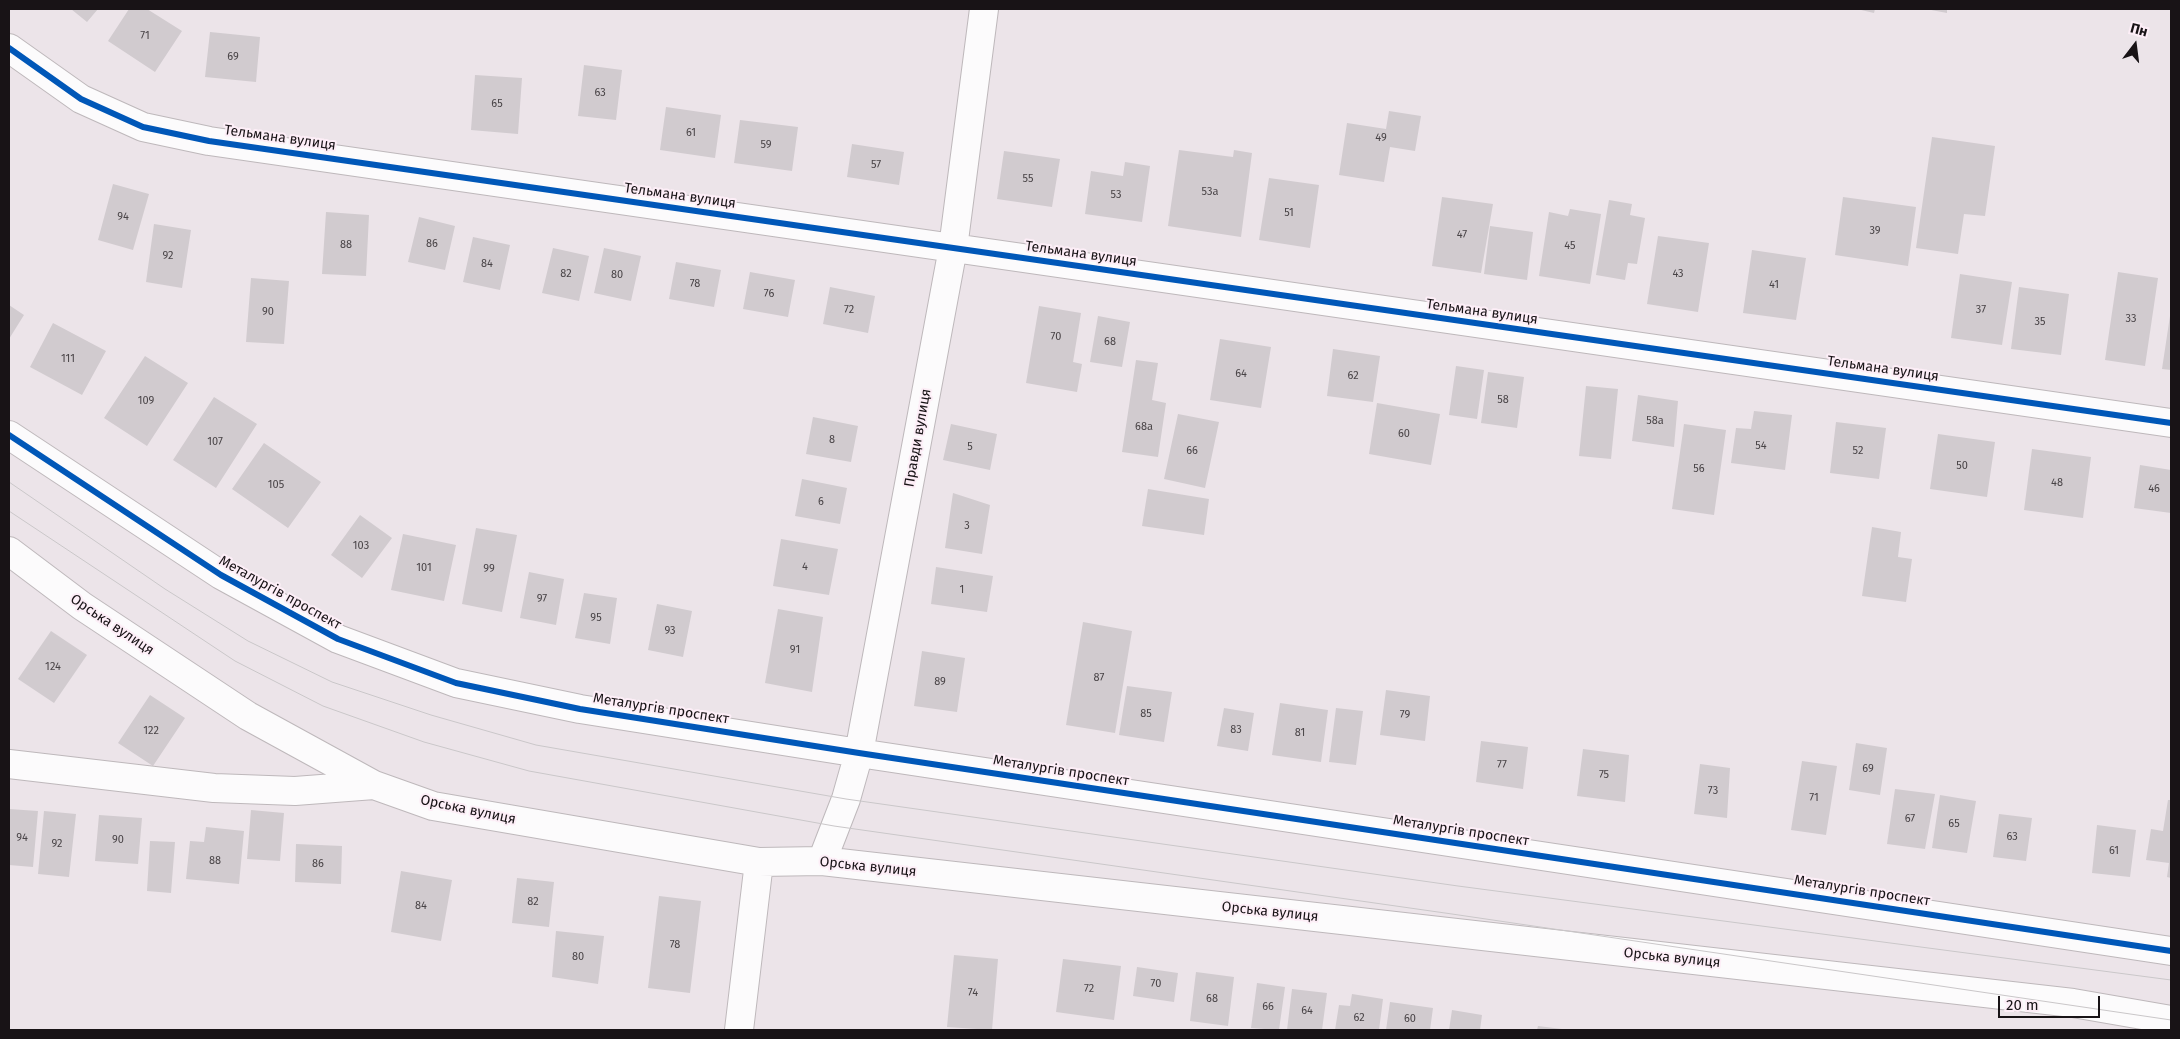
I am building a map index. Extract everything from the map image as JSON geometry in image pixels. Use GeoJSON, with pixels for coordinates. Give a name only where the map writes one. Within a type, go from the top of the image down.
{"type":"FeatureCollection","features":[{"type":"Feature","properties":{"kind":"street","name":"Правди вулиця"},"geometry":{"type":"LineString","coordinates":[[822,862],[846,799],[859,753],[953,248],[984,9]]}},
{"type":"Feature","properties":{"kind":"street","name":"Тельмана вулиця"},"geometry":{"type":"LineString","coordinates":[[9,48],[81,99],[143,127],[209,141],[2171,423]]}},
{"type":"Feature","properties":{"kind":"street","name":"Металургів проспект"},"geometry":{"type":"LineString","coordinates":[[9,434],[221,575],[347,643],[456,683],[580,708],[859,753],[2171,950]]}},
{"type":"Feature","properties":{"kind":"street","name":"Орська вулиця"},"geometry":{"type":"LineString","coordinates":[[9,551],[82,606],[248,716],[374,785],[433,806],[759,862],[822,862],[2073,1003],[2171,1020]]}},
{"type":"Feature","properties":{"kind":"street","name":"Орська вулиця"},"geometry":{"type":"LineString","coordinates":[[9,764],[214,788],[295,791],[374,785]]}},
{"type":"Feature","properties":{"kind":"street"},"geometry":{"type":"LineString","coordinates":[[739,1030],[759,862]]}},
{"type":"Feature","properties":{"kind":"building"},"geometry":{"type":"Polygon","coordinates":[[[71,9],[98,9],[87,22],[71,9]]]}},
{"type":"Feature","properties":{"kind":"building"},"geometry":{"type":"Polygon","coordinates":[[[129,9],[147,9],[182,31],[155,72],[108,41],[129,9]]]}},
{"type":"Feature","properties":{"kind":"building"},"geometry":{"type":"Polygon","coordinates":[[[1857,9],[1875,9],[1874,13],[1857,9]]]}},
{"type":"Feature","properties":{"kind":"building"},"geometry":{"type":"Polygon","coordinates":[[[1926,9],[1947,9],[1947,13],[1926,9]]]}},
{"type":"Feature","properties":{"kind":"building"},"geometry":{"type":"Polygon","coordinates":[[[210,32],[260,37],[256,82],[205,77],[210,32]]]}},
{"type":"Feature","properties":{"kind":"building"},"geometry":{"type":"Polygon","coordinates":[[[584,65],[622,70],[616,120],[578,116],[584,65]]]}},
{"type":"Feature","properties":{"kind":"building"},"geometry":{"type":"Polygon","coordinates":[[[475,75],[522,78],[518,134],[471,130],[475,75]]]}},
{"type":"Feature","properties":{"kind":"building"},"geometry":{"type":"Polygon","coordinates":[[[666,107],[721,115],[715,158],[660,150],[666,107]]]}},
{"type":"Feature","properties":{"kind":"building"},"geometry":{"type":"Polygon","coordinates":[[[1389,111],[1421,116],[1415,151],[1390,147],[1384,182],[1339,175],[1347,123],[1386,129],[1389,111]]]}},
{"type":"Feature","properties":{"kind":"building"},"geometry":{"type":"Polygon","coordinates":[[[740,120],[798,127],[792,171],[734,163],[740,120]]]}},
{"type":"Feature","properties":{"kind":"building"},"geometry":{"type":"Polygon","coordinates":[[[1932,137],[1995,146],[1985,216],[1964,214],[1958,254],[1916,248],[1932,137]]]}},
{"type":"Feature","properties":{"kind":"building"},"geometry":{"type":"Polygon","coordinates":[[[852,144],[904,152],[899,185],[847,177],[852,144]]]}},
{"type":"Feature","properties":{"kind":"building"},"geometry":{"type":"Polygon","coordinates":[[[1179,150],[1233,157],[1234,150],[1252,153],[1241,237],[1168,226],[1179,150]]]}},
{"type":"Feature","properties":{"kind":"building"},"geometry":{"type":"Polygon","coordinates":[[[1004,151],[1060,159],[1052,207],[997,199],[1004,151]]]}},
{"type":"Feature","properties":{"kind":"building"},"geometry":{"type":"Polygon","coordinates":[[[1125,162],[1150,166],[1142,222],[1085,214],[1091,171],[1123,176],[1125,162]]]}},
{"type":"Feature","properties":{"kind":"building"},"geometry":{"type":"Polygon","coordinates":[[[1269,178],[1319,185],[1310,248],[1259,240],[1269,178]]]}},
{"type":"Feature","properties":{"kind":"building"},"geometry":{"type":"Polygon","coordinates":[[[113,184],[149,194],[133,250],[98,240],[113,184]]]}},
{"type":"Feature","properties":{"kind":"building"},"geometry":{"type":"Polygon","coordinates":[[[1442,197],[1493,204],[1481,273],[1432,266],[1442,197]]]}},
{"type":"Feature","properties":{"kind":"building"},"geometry":{"type":"Polygon","coordinates":[[[1843,197],[1916,207],[1908,266],[1835,255],[1843,197]]]}},
{"type":"Feature","properties":{"kind":"building"},"geometry":{"type":"Polygon","coordinates":[[[1609,200],[1632,204],[1630,215],[1645,218],[1637,264],[1628,263],[1625,280],[1596,275],[1609,200]]]}},
{"type":"Feature","properties":{"kind":"building"},"geometry":{"type":"Polygon","coordinates":[[[1570,209],[1601,214],[1590,284],[1539,276],[1549,212],[1568,216],[1570,209]]]}},
{"type":"Feature","properties":{"kind":"building"},"geometry":{"type":"Polygon","coordinates":[[[326,212],[369,215],[366,276],[322,274],[326,212]]]}},
{"type":"Feature","properties":{"kind":"building"},"geometry":{"type":"Polygon","coordinates":[[[419,217],[455,226],[445,270],[408,262],[419,217]]]}},
{"type":"Feature","properties":{"kind":"building"},"geometry":{"type":"Polygon","coordinates":[[[154,224],[191,230],[182,288],[146,282],[154,224]]]}},
{"type":"Feature","properties":{"kind":"building"},"geometry":{"type":"Polygon","coordinates":[[[1490,226],[1533,232],[1527,280],[1484,274],[1490,226]]]}},
{"type":"Feature","properties":{"kind":"building"},"geometry":{"type":"Polygon","coordinates":[[[1658,236],[1709,243],[1698,312],[1647,304],[1658,236]]]}},
{"type":"Feature","properties":{"kind":"building"},"geometry":{"type":"Polygon","coordinates":[[[473,237],[510,245],[500,290],[463,282],[473,237]]]}},
{"type":"Feature","properties":{"kind":"building"},"geometry":{"type":"Polygon","coordinates":[[[553,248],[589,256],[579,301],[542,293],[553,248]]]}},
{"type":"Feature","properties":{"kind":"building"},"geometry":{"type":"Polygon","coordinates":[[[604,248],[641,256],[631,301],[594,293],[604,248]]]}},
{"type":"Feature","properties":{"kind":"building"},"geometry":{"type":"Polygon","coordinates":[[[1752,250],[1806,258],[1796,320],[1743,313],[1752,250]]]}},
{"type":"Feature","properties":{"kind":"building"},"geometry":{"type":"Polygon","coordinates":[[[676,262],[721,270],[714,307],[669,299],[676,262]]]}},
{"type":"Feature","properties":{"kind":"building"},"geometry":{"type":"Polygon","coordinates":[[[750,272],[795,280],[788,317],[743,309],[750,272]]]}},
{"type":"Feature","properties":{"kind":"building"},"geometry":{"type":"Polygon","coordinates":[[[2118,272],[2158,278],[2145,366],[2105,360],[2118,272]]]}},
{"type":"Feature","properties":{"kind":"building"},"geometry":{"type":"Polygon","coordinates":[[[1960,274],[2012,282],[2002,345],[1951,338],[1960,274]]]}},
{"type":"Feature","properties":{"kind":"building"},"geometry":{"type":"Polygon","coordinates":[[[251,278],[289,281],[284,344],[246,342],[251,278]]]}},
{"type":"Feature","properties":{"kind":"building"},"geometry":{"type":"Polygon","coordinates":[[[830,287],[875,296],[868,333],[823,324],[830,287]]]}},
{"type":"Feature","properties":{"kind":"building"},"geometry":{"type":"Polygon","coordinates":[[[2019,287],[2069,294],[2061,355],[2011,349],[2019,287]]]}},
{"type":"Feature","properties":{"kind":"building"},"geometry":{"type":"Polygon","coordinates":[[[9,305],[24,315],[9,339],[9,305]]]}},
{"type":"Feature","properties":{"kind":"building"},"geometry":{"type":"Polygon","coordinates":[[[1039,306],[1081,313],[1073,362],[1082,364],[1077,392],[1026,383],[1039,306]]]}},
{"type":"Feature","properties":{"kind":"building"},"geometry":{"type":"Polygon","coordinates":[[[1098,316],[1130,322],[1122,367],[1090,362],[1098,316]]]}},
{"type":"Feature","properties":{"kind":"building"},"geometry":{"type":"Polygon","coordinates":[[[2171,316],[2171,370],[2162,369],[2171,316]]]}},
{"type":"Feature","properties":{"kind":"building"},"geometry":{"type":"Polygon","coordinates":[[[53,323],[106,351],[82,395],[30,367],[53,323]]]}},
{"type":"Feature","properties":{"kind":"building"},"geometry":{"type":"Polygon","coordinates":[[[1220,339],[1271,347],[1261,408],[1210,400],[1220,339]]]}},
{"type":"Feature","properties":{"kind":"building"},"geometry":{"type":"Polygon","coordinates":[[[1333,349],[1380,356],[1373,402],[1327,396],[1333,349]]]}},
{"type":"Feature","properties":{"kind":"building"},"geometry":{"type":"Polygon","coordinates":[[[145,356],[188,383],[147,446],[104,418],[145,356]]]}},
{"type":"Feature","properties":{"kind":"building"},"geometry":{"type":"Polygon","coordinates":[[[1136,360],[1158,363],[1152,400],[1166,403],[1158,457],[1122,452],[1136,360]]]}},
{"type":"Feature","properties":{"kind":"building"},"geometry":{"type":"Polygon","coordinates":[[[1456,366],[1484,370],[1477,419],[1449,415],[1456,366]]]}},
{"type":"Feature","properties":{"kind":"building"},"geometry":{"type":"Polygon","coordinates":[[[1488,372],[1524,377],[1517,428],[1481,423],[1488,372]]]}},
{"type":"Feature","properties":{"kind":"building"},"geometry":{"type":"Polygon","coordinates":[[[1586,386],[1618,389],[1611,459],[1579,456],[1586,386]]]}},
{"type":"Feature","properties":{"kind":"building"},"geometry":{"type":"Polygon","coordinates":[[[1638,395],[1678,401],[1674,447],[1632,441],[1638,395]]]}},
{"type":"Feature","properties":{"kind":"building"},"geometry":{"type":"Polygon","coordinates":[[[214,397],[257,424],[216,488],[173,460],[214,397]]]}},
{"type":"Feature","properties":{"kind":"building"},"geometry":{"type":"Polygon","coordinates":[[[1377,403],[1440,414],[1431,465],[1369,454],[1377,403]]]}},
{"type":"Feature","properties":{"kind":"building"},"geometry":{"type":"Polygon","coordinates":[[[1754,411],[1792,415],[1785,470],[1731,463],[1736,428],[1751,429],[1754,411]]]}},
{"type":"Feature","properties":{"kind":"building"},"geometry":{"type":"Polygon","coordinates":[[[1178,414],[1219,422],[1205,488],[1164,479],[1178,414]]]}},
{"type":"Feature","properties":{"kind":"building"},"geometry":{"type":"Polygon","coordinates":[[[813,417],[858,426],[851,462],[806,454],[813,417]]]}},
{"type":"Feature","properties":{"kind":"building"},"geometry":{"type":"Polygon","coordinates":[[[1836,422],[1886,428],[1879,479],[1830,473],[1836,422]]]}},
{"type":"Feature","properties":{"kind":"building"},"geometry":{"type":"Polygon","coordinates":[[[951,424],[997,434],[990,470],[943,460],[951,424]]]}},
{"type":"Feature","properties":{"kind":"building"},"geometry":{"type":"Polygon","coordinates":[[[1684,424],[1726,430],[1714,515],[1672,509],[1684,424]]]}},
{"type":"Feature","properties":{"kind":"building"},"geometry":{"type":"Polygon","coordinates":[[[1938,434],[1995,442],[1987,497],[1930,489],[1938,434]]]}},
{"type":"Feature","properties":{"kind":"building"},"geometry":{"type":"Polygon","coordinates":[[[264,443],[321,482],[288,528],[232,489],[264,443]]]}},
{"type":"Feature","properties":{"kind":"building"},"geometry":{"type":"Polygon","coordinates":[[[2032,449],[2091,457],[2083,518],[2024,510],[2032,449]]]}},
{"type":"Feature","properties":{"kind":"building"},"geometry":{"type":"Polygon","coordinates":[[[2140,465],[2171,470],[2171,513],[2134,508],[2140,465]]]}},
{"type":"Feature","properties":{"kind":"building"},"geometry":{"type":"Polygon","coordinates":[[[802,479],[847,488],[840,524],[795,516],[802,479]]]}},
{"type":"Feature","properties":{"kind":"building"},"geometry":{"type":"Polygon","coordinates":[[[1148,489],[1209,499],[1204,535],[1142,526],[1148,489]]]}},
{"type":"Feature","properties":{"kind":"building"},"geometry":{"type":"Polygon","coordinates":[[[953,493],[990,505],[982,554],[945,548],[953,493]]]}},
{"type":"Feature","properties":{"kind":"building"},"geometry":{"type":"Polygon","coordinates":[[[360,515],[392,538],[362,578],[331,555],[360,515]]]}},
{"type":"Feature","properties":{"kind":"building"},"geometry":{"type":"Polygon","coordinates":[[[1872,527],[1901,532],[1898,557],[1912,559],[1906,602],[1862,596],[1872,527]]]}},
{"type":"Feature","properties":{"kind":"building"},"geometry":{"type":"Polygon","coordinates":[[[476,528],[517,535],[502,612],[462,604],[476,528]]]}},
{"type":"Feature","properties":{"kind":"building"},"geometry":{"type":"Polygon","coordinates":[[[403,534],[456,545],[444,601],[391,590],[403,534]]]}},
{"type":"Feature","properties":{"kind":"building"},"geometry":{"type":"Polygon","coordinates":[[[781,539],[838,549],[829,595],[773,586],[781,539]]]}},
{"type":"Feature","properties":{"kind":"building"},"geometry":{"type":"Polygon","coordinates":[[[936,567],[993,576],[987,612],[931,604],[936,567]]]}},
{"type":"Feature","properties":{"kind":"building"},"geometry":{"type":"Polygon","coordinates":[[[529,572],[564,579],[556,625],[520,618],[529,572]]]}},
{"type":"Feature","properties":{"kind":"building"},"geometry":{"type":"Polygon","coordinates":[[[584,593],[617,598],[610,644],[575,638],[584,593]]]}},
{"type":"Feature","properties":{"kind":"building"},"geometry":{"type":"Polygon","coordinates":[[[657,604],[692,611],[683,657],[648,650],[657,604]]]}},
{"type":"Feature","properties":{"kind":"building"},"geometry":{"type":"Polygon","coordinates":[[[778,609],[823,617],[812,692],[765,683],[778,609]]]}},
{"type":"Feature","properties":{"kind":"building"},"geometry":{"type":"Polygon","coordinates":[[[1083,622],[1132,631],[1115,733],[1066,725],[1083,622]]]}},
{"type":"Feature","properties":{"kind":"building"},"geometry":{"type":"Polygon","coordinates":[[[51,631],[87,655],[54,703],[18,679],[51,631]]]}},
{"type":"Feature","properties":{"kind":"building"},"geometry":{"type":"Polygon","coordinates":[[[922,651],[965,658],[957,712],[914,706],[922,651]]]}},
{"type":"Feature","properties":{"kind":"building"},"geometry":{"type":"Polygon","coordinates":[[[1127,686],[1172,692],[1164,742],[1119,735],[1127,686]]]}},
{"type":"Feature","properties":{"kind":"building"},"geometry":{"type":"Polygon","coordinates":[[[1386,690],[1430,696],[1425,741],[1380,735],[1386,690]]]}},
{"type":"Feature","properties":{"kind":"building"},"geometry":{"type":"Polygon","coordinates":[[[150,695],[185,718],[153,766],[118,743],[150,695]]]}},
{"type":"Feature","properties":{"kind":"building"},"geometry":{"type":"Polygon","coordinates":[[[1280,703],[1328,710],[1321,762],[1272,755],[1280,703]]]}},
{"type":"Feature","properties":{"kind":"building"},"geometry":{"type":"Polygon","coordinates":[[[1224,708],[1254,713],[1248,751],[1217,746],[1224,708]]]}},
{"type":"Feature","properties":{"kind":"building"},"geometry":{"type":"Polygon","coordinates":[[[1336,708],[1363,711],[1356,765],[1329,762],[1336,708]]]}},
{"type":"Feature","properties":{"kind":"building"},"geometry":{"type":"Polygon","coordinates":[[[1481,741],[1528,747],[1523,789],[1476,782],[1481,741]]]}},
{"type":"Feature","properties":{"kind":"building"},"geometry":{"type":"Polygon","coordinates":[[[1856,743],[1887,748],[1880,795],[1849,790],[1856,743]]]}},
{"type":"Feature","properties":{"kind":"building"},"geometry":{"type":"Polygon","coordinates":[[[1583,749],[1629,755],[1625,802],[1577,796],[1583,749]]]}},
{"type":"Feature","properties":{"kind":"building"},"geometry":{"type":"Polygon","coordinates":[[[1802,761],[1837,766],[1826,835],[1791,830],[1802,761]]]}},
{"type":"Feature","properties":{"kind":"building"},"geometry":{"type":"Polygon","coordinates":[[[1700,764],[1730,768],[1727,818],[1694,814],[1700,764]]]}},
{"type":"Feature","properties":{"kind":"building"},"geometry":{"type":"Polygon","coordinates":[[[1895,789],[1935,794],[1925,849],[1887,844],[1895,789]]]}},
{"type":"Feature","properties":{"kind":"building"},"geometry":{"type":"Polygon","coordinates":[[[1940,795],[1976,801],[1967,853],[1932,848],[1940,795]]]}},
{"type":"Feature","properties":{"kind":"building"},"geometry":{"type":"Polygon","coordinates":[[[2168,800],[2171,800],[2171,878],[2167,877],[2169,863],[2146,860],[2151,829],[2163,831],[2168,800]]]}},
{"type":"Feature","properties":{"kind":"building"},"geometry":{"type":"Polygon","coordinates":[[[9,809],[38,811],[33,867],[9,865],[9,809]]]}},
{"type":"Feature","properties":{"kind":"building"},"geometry":{"type":"Polygon","coordinates":[[[251,810],[284,813],[280,861],[247,859],[251,810]]]}},
{"type":"Feature","properties":{"kind":"building"},"geometry":{"type":"Polygon","coordinates":[[[44,811],[76,814],[69,877],[38,874],[44,811]]]}},
{"type":"Feature","properties":{"kind":"building"},"geometry":{"type":"Polygon","coordinates":[[[1999,814],[2032,818],[2026,861],[1993,857],[1999,814]]]}},
{"type":"Feature","properties":{"kind":"building"},"geometry":{"type":"Polygon","coordinates":[[[99,815],[142,818],[138,864],[95,861],[99,815]]]}},
{"type":"Feature","properties":{"kind":"building"},"geometry":{"type":"Polygon","coordinates":[[[2097,825],[2136,830],[2130,877],[2092,873],[2097,825]]]}},
{"type":"Feature","properties":{"kind":"building"},"geometry":{"type":"Polygon","coordinates":[[[206,827],[244,831],[239,884],[186,879],[190,841],[204,842],[206,827]]]}},
{"type":"Feature","properties":{"kind":"building"},"geometry":{"type":"Polygon","coordinates":[[[150,841],[175,842],[171,893],[147,891],[150,841]]]}},
{"type":"Feature","properties":{"kind":"building"},"geometry":{"type":"Polygon","coordinates":[[[296,844],[342,846],[341,884],[295,882],[296,844]]]}},
{"type":"Feature","properties":{"kind":"building"},"geometry":{"type":"Polygon","coordinates":[[[401,871],[452,880],[441,941],[391,932],[401,871]]]}},
{"type":"Feature","properties":{"kind":"building"},"geometry":{"type":"Polygon","coordinates":[[[517,878],[554,882],[549,927],[512,923],[517,878]]]}},
{"type":"Feature","properties":{"kind":"building"},"geometry":{"type":"Polygon","coordinates":[[[659,896],[701,901],[690,993],[648,988],[659,896]]]}},
{"type":"Feature","properties":{"kind":"building"},"geometry":{"type":"Polygon","coordinates":[[[556,931],[604,936],[598,984],[552,977],[556,931]]]}},
{"type":"Feature","properties":{"kind":"building"},"geometry":{"type":"Polygon","coordinates":[[[954,955],[998,959],[992,1030],[947,1027],[954,955]]]}},
{"type":"Feature","properties":{"kind":"building"},"geometry":{"type":"Polygon","coordinates":[[[1063,959],[1121,966],[1114,1020],[1056,1012],[1063,959]]]}},
{"type":"Feature","properties":{"kind":"building"},"geometry":{"type":"Polygon","coordinates":[[[1137,967],[1178,973],[1174,1002],[1133,996],[1137,967]]]}},
{"type":"Feature","properties":{"kind":"building"},"geometry":{"type":"Polygon","coordinates":[[[1196,972],[1234,977],[1228,1026],[1190,1021],[1196,972]]]}},
{"type":"Feature","properties":{"kind":"building"},"geometry":{"type":"Polygon","coordinates":[[[1257,983],[1285,987],[1279,1030],[1251,1028],[1257,983]]]}},
{"type":"Feature","properties":{"kind":"building"},"geometry":{"type":"Polygon","coordinates":[[[1292,989],[1327,993],[1322,1030],[1287,1030],[1292,989]]]}},
{"type":"Feature","properties":{"kind":"building"},"geometry":{"type":"Polygon","coordinates":[[[1352,994],[1383,999],[1379,1030],[1335,1030],[1339,1005],[1350,1006],[1352,994]]]}},
{"type":"Feature","properties":{"kind":"building"},"geometry":{"type":"Polygon","coordinates":[[[1390,1002],[1433,1008],[1430,1030],[1386,1030],[1390,1002]]]}},
{"type":"Feature","properties":{"kind":"building"},"geometry":{"type":"Polygon","coordinates":[[[1452,1010],[1482,1015],[1480,1030],[1449,1030],[1452,1010]]]}},
{"type":"Feature","properties":{"kind":"building"},"geometry":{"type":"Polygon","coordinates":[[[1538,1026],[1562,1029],[1562,1030],[1537,1030],[1538,1026]]]}},
{"type":"Feature","properties":{"kind":"tram line"},"geometry":{"type":"LineString","coordinates":[[9,482],[165,589],[248,641],[332,682],[431,715],[536,745],[846,799],[1458,886],[2171,980]]}},
{"type":"Feature","properties":{"kind":"tram line"},"geometry":{"type":"LineString","coordinates":[[9,511],[235,661],[323,706],[424,742],[529,771],[834,826],[1452,914],[2171,1020]]}},
{"type":"Feature","properties":{"kind":"cycle path"},"geometry":{"type":"LineString","coordinates":[[9,48],[81,99],[143,127],[209,141],[2171,423]]}},
{"type":"Feature","properties":{"kind":"cycle path"},"geometry":{"type":"LineString","coordinates":[[9,435],[221,575],[338,639],[456,683],[580,709],[859,753],[2171,951]]}}]}
